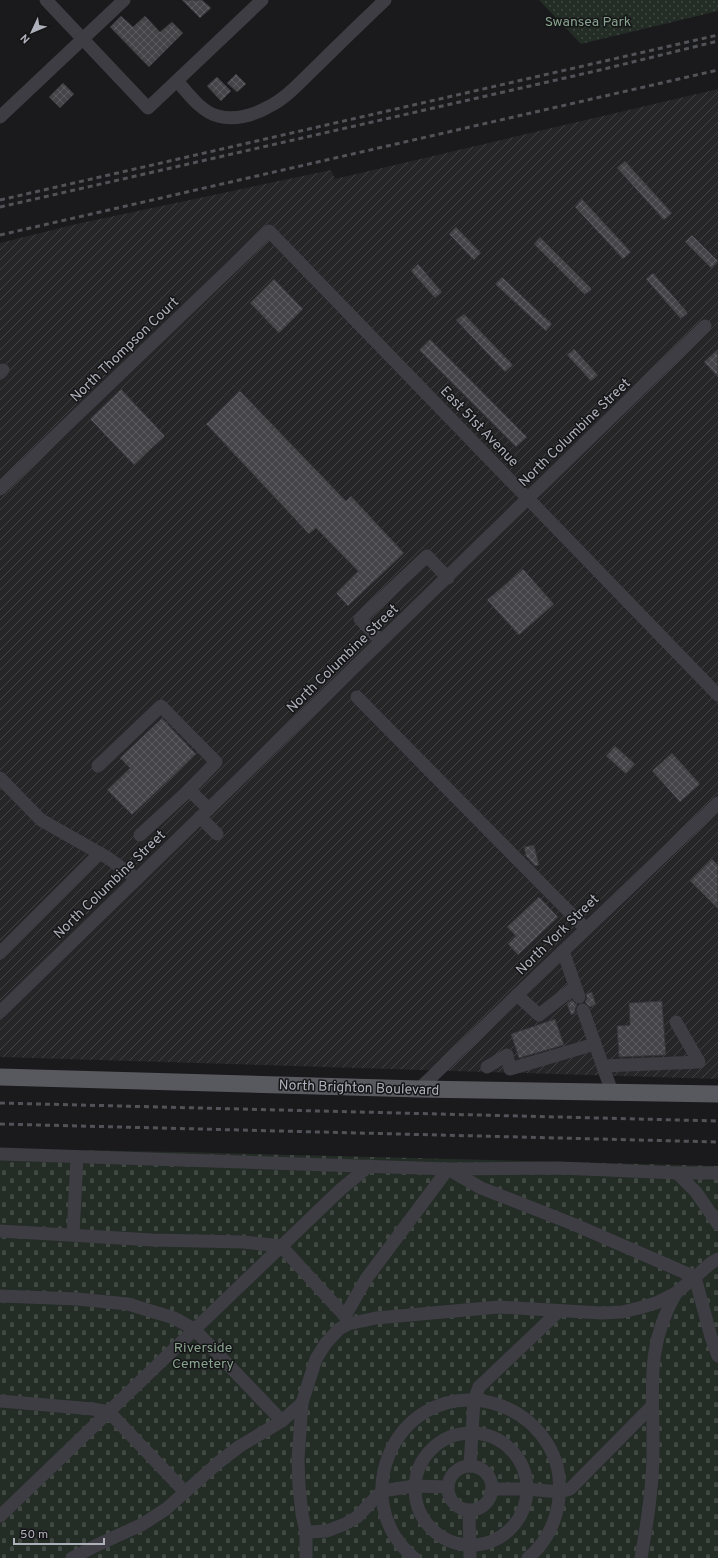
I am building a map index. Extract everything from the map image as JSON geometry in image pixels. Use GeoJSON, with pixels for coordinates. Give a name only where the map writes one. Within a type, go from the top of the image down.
{"type":"FeatureCollection","features":[{"type":"Feature","properties":{"kind":"main road","name":"North Brighton Boulevard"},"geometry":{"type":"LineString","coordinates":[[0,1077],[419,1090],[718,1094]]}},
{"type":"Feature","properties":{"kind":"street"},"geometry":{"type":"LineString","coordinates":[[46,0],[148,108],[262,0]]}},
{"type":"Feature","properties":{"kind":"street"},"geometry":{"type":"LineString","coordinates":[[0,117],[124,0]]}},
{"type":"Feature","properties":{"kind":"street"},"geometry":{"type":"LineString","coordinates":[[177,81],[207,111],[218,116],[247,116],[259,112],[270,107],[291,90],[385,0]]}},
{"type":"Feature","properties":{"kind":"street","name":"North Thompson Court"},"geometry":{"type":"LineString","coordinates":[[3,481],[269,231]]}},
{"type":"Feature","properties":{"kind":"street","name":"East 51st Avenue"},"geometry":{"type":"LineString","coordinates":[[269,231],[718,695]]}},
{"type":"Feature","properties":{"kind":"street","name":"North Columbine Street"},"geometry":{"type":"LineString","coordinates":[[0,1012],[381,641],[448,578],[705,326]]}},
{"type":"Feature","properties":{"kind":"street"},"geometry":{"type":"LineString","coordinates":[[381,641],[360,619],[427,556],[448,578]]}},
{"type":"Feature","properties":{"kind":"street"},"geometry":{"type":"LineString","coordinates":[[357,697],[586,929]]}},
{"type":"Feature","properties":{"kind":"street"},"geometry":{"type":"LineString","coordinates":[[98,766],[162,706],[216,762],[189,790],[140,836]]}},
{"type":"Feature","properties":{"kind":"street"},"geometry":{"type":"LineString","coordinates":[[0,778],[41,820],[100,853],[136,879]]}},
{"type":"Feature","properties":{"kind":"street"},"geometry":{"type":"LineString","coordinates":[[189,790],[217,834]]}},
{"type":"Feature","properties":{"kind":"street","name":"North York Street"},"geometry":{"type":"LineString","coordinates":[[419,1090],[718,803]]}},
{"type":"Feature","properties":{"kind":"street"},"geometry":{"type":"LineString","coordinates":[[0,953],[100,853]]}},
{"type":"Feature","properties":{"kind":"street"},"geometry":{"type":"LineString","coordinates":[[517,995],[539,1015],[577,992],[563,951]]}},
{"type":"Feature","properties":{"kind":"street"},"geometry":{"type":"LineString","coordinates":[[583,1010],[612,1092]]}},
{"type":"Feature","properties":{"kind":"street"},"geometry":{"type":"LineString","coordinates":[[603,1066],[699,1062],[676,1022]]}},
{"type":"Feature","properties":{"kind":"street"},"geometry":{"type":"LineString","coordinates":[[487,1067],[507,1055],[510,1070],[595,1044]]}},
{"type":"Feature","properties":{"kind":"street"},"geometry":{"type":"LineString","coordinates":[[0,1154],[448,1169],[560,1168],[677,1173],[715,1173]]}},
{"type":"Feature","properties":{"kind":"street"},"geometry":{"type":"LineString","coordinates":[[73,1235],[77,1156]]}},
{"type":"Feature","properties":{"kind":"street"},"geometry":{"type":"LineString","coordinates":[[0,1516],[194,1328],[340,1190],[369,1166]]}},
{"type":"Feature","properties":{"kind":"street"},"geometry":{"type":"LineString","coordinates":[[448,1169],[481,1188],[573,1224],[695,1277]]}},
{"type":"Feature","properties":{"kind":"street"},"geometry":{"type":"LineString","coordinates":[[306,1558],[306,1532],[302,1514],[298,1459],[302,1403],[316,1359],[326,1343],[346,1320],[366,1279],[448,1169]]}},
{"type":"Feature","properties":{"kind":"street"},"geometry":{"type":"LineString","coordinates":[[677,1173],[696,1192],[718,1224]]}},
{"type":"Feature","properties":{"kind":"street"},"geometry":{"type":"LineString","coordinates":[[696,1192],[698,1186],[704,1178],[715,1173]]}},
{"type":"Feature","properties":{"kind":"street"},"geometry":{"type":"LineString","coordinates":[[0,1231],[153,1240],[243,1242],[281,1246],[346,1320]]}},
{"type":"Feature","properties":{"kind":"street"},"geometry":{"type":"LineString","coordinates":[[346,1320],[499,1307],[602,1313],[622,1312],[650,1305],[676,1293],[716,1258]]}},
{"type":"Feature","properties":{"kind":"street"},"geometry":{"type":"LineString","coordinates":[[695,1277],[711,1337],[718,1356]]}},
{"type":"Feature","properties":{"kind":"street"},"geometry":{"type":"LineString","coordinates":[[641,1558],[647,1517],[653,1452],[651,1407],[655,1348],[666,1311],[676,1293]]}},
{"type":"Feature","properties":{"kind":"street"},"geometry":{"type":"LineString","coordinates":[[0,1296],[77,1299],[128,1304],[174,1318],[194,1328],[282,1421]]}},
{"type":"Feature","properties":{"kind":"street"},"geometry":{"type":"LineString","coordinates":[[470,1466],[474,1400],[478,1387],[558,1311]]}},
{"type":"Feature","properties":{"kind":"street"},"geometry":{"type":"LineString","coordinates":[[414,1558],[399,1542],[392,1531],[385,1511],[382,1491],[382,1477],[386,1462],[391,1449],[399,1436],[419,1416],[445,1404],[474,1400],[491,1402],[508,1408],[523,1417],[536,1428],[547,1442],[554,1458],[559,1475],[560,1492],[558,1509],[553,1526],[544,1541],[528,1558]]}},
{"type":"Feature","properties":{"kind":"street"},"geometry":{"type":"LineString","coordinates":[[0,1401],[93,1409],[109,1412],[185,1492]]}},
{"type":"Feature","properties":{"kind":"street"},"geometry":{"type":"LineString","coordinates":[[72,1558],[143,1524],[166,1508],[219,1462],[240,1446],[282,1421],[302,1403]]}},
{"type":"Feature","properties":{"kind":"street"},"geometry":{"type":"LineString","coordinates":[[492,1489],[560,1492],[570,1489],[651,1407]]}},
{"type":"Feature","properties":{"kind":"street"},"geometry":{"type":"LineString","coordinates":[[472,1433],[493,1438],[511,1450],[517,1457],[524,1471],[527,1490],[521,1516],[510,1530],[470,1552],[456,1543],[444,1538],[430,1527],[422,1516],[417,1504],[415,1486],[422,1462],[433,1448],[447,1439],[472,1433]]}},
{"type":"Feature","properties":{"kind":"street"},"geometry":{"type":"LineString","coordinates":[[470,1466],[483,1470],[488,1475],[492,1489],[491,1496],[482,1507],[476,1510],[468,1510],[462,1509],[451,1500],[448,1487],[453,1474],[463,1467],[470,1466]]}},
{"type":"Feature","properties":{"kind":"street"},"geometry":{"type":"LineString","coordinates":[[306,1532],[327,1530],[345,1524],[357,1517],[382,1491],[415,1486],[448,1487]]}},
{"type":"Feature","properties":{"kind":"street"},"geometry":{"type":"LineString","coordinates":[[468,1510],[470,1552]]}},
{"type":"Feature","properties":{"kind":"shaded area"},"geometry":{"type":"Polygon","coordinates":[[[718,89],[718,1079],[0,1057],[0,243],[81,223],[331,170],[335,179],[718,89]]]}},
{"type":"Feature","properties":{"kind":"green space","name":"Swansea Park"},"geometry":{"type":"Polygon","coordinates":[[[539,0],[718,0],[718,11],[581,44],[539,0]]]}},
{"type":"Feature","properties":{"kind":"green space","name":"Riverside Cemetery"},"geometry":{"type":"Polygon","coordinates":[[[0,1149],[182,1152],[718,1166],[718,1558],[0,1558],[0,1149]]]}},
{"type":"Feature","properties":{"kind":"building"},"geometry":{"type":"Polygon","coordinates":[[[182,0],[202,0],[211,8],[200,18],[182,0]]]}},
{"type":"Feature","properties":{"kind":"building"},"geometry":{"type":"Polygon","coordinates":[[[121,16],[133,27],[145,16],[160,32],[172,22],[183,33],[149,67],[110,27],[121,16]]]}},
{"type":"Feature","properties":{"kind":"building"},"geometry":{"type":"Polygon","coordinates":[[[236,74],[246,84],[237,92],[227,83],[236,74]]]}},
{"type":"Feature","properties":{"kind":"building"},"geometry":{"type":"Polygon","coordinates":[[[217,77],[231,91],[221,101],[207,86],[217,77]]]}},
{"type":"Feature","properties":{"kind":"building"},"geometry":{"type":"Polygon","coordinates":[[[63,83],[74,94],[60,108],[49,97],[63,83]]]}},
{"type":"Feature","properties":{"kind":"building"},"geometry":{"type":"Polygon","coordinates":[[[625,161],[672,213],[664,220],[617,168],[625,161]]]}},
{"type":"Feature","properties":{"kind":"building"},"geometry":{"type":"Polygon","coordinates":[[[582,199],[631,252],[623,259],[575,207],[582,199]]]}},
{"type":"Feature","properties":{"kind":"building"},"geometry":{"type":"Polygon","coordinates":[[[456,227],[481,253],[474,260],[449,234],[456,227]]]}},
{"type":"Feature","properties":{"kind":"building"},"geometry":{"type":"Polygon","coordinates":[[[692,235],[718,261],[711,268],[685,242],[692,235]]]}},
{"type":"Feature","properties":{"kind":"building"},"geometry":{"type":"Polygon","coordinates":[[[540,237],[592,289],[585,295],[534,244],[540,237]]]}},
{"type":"Feature","properties":{"kind":"building"},"geometry":{"type":"Polygon","coordinates":[[[418,264],[442,292],[435,298],[411,271],[418,264]]]}},
{"type":"Feature","properties":{"kind":"building"},"geometry":{"type":"Polygon","coordinates":[[[653,273],[688,313],[681,319],[646,279],[653,273]]]}},
{"type":"Feature","properties":{"kind":"building"},"geometry":{"type":"Polygon","coordinates":[[[502,277],[552,324],[546,331],[495,284],[502,277]]]}},
{"type":"Feature","properties":{"kind":"building"},"geometry":{"type":"Polygon","coordinates":[[[274,279],[303,309],[279,333],[250,303],[274,279]]]}},
{"type":"Feature","properties":{"kind":"building"},"geometry":{"type":"Polygon","coordinates":[[[464,314],[513,365],[505,372],[456,320],[464,314]]]}},
{"type":"Feature","properties":{"kind":"building"},"geometry":{"type":"Polygon","coordinates":[[[430,339],[527,437],[516,447],[419,350],[430,339]]]}},
{"type":"Feature","properties":{"kind":"building"},"geometry":{"type":"Polygon","coordinates":[[[574,349],[598,375],[591,381],[567,355],[574,349]]]}},
{"type":"Feature","properties":{"kind":"building"},"geometry":{"type":"Polygon","coordinates":[[[718,349],[718,377],[704,362],[718,349]]]}},
{"type":"Feature","properties":{"kind":"building"},"geometry":{"type":"Polygon","coordinates":[[[121,389],[165,436],[134,465],[90,419],[121,389]]]}},
{"type":"Feature","properties":{"kind":"building"},"geometry":{"type":"Polygon","coordinates":[[[240,391],[346,501],[351,496],[404,553],[348,606],[336,593],[358,571],[316,528],[309,534],[206,424],[240,391]]]}},
{"type":"Feature","properties":{"kind":"building"},"geometry":{"type":"Polygon","coordinates":[[[523,569],[554,604],[519,635],[487,600],[523,569]]]}},
{"type":"Feature","properties":{"kind":"building"},"geometry":{"type":"Polygon","coordinates":[[[162,718],[196,754],[132,815],[107,790],[130,768],[120,758],[162,718]]]}},
{"type":"Feature","properties":{"kind":"building"},"geometry":{"type":"Polygon","coordinates":[[[615,746],[635,764],[626,774],[606,756],[615,746]]]}},
{"type":"Feature","properties":{"kind":"building"},"geometry":{"type":"Polygon","coordinates":[[[672,753],[700,784],[680,802],[652,771],[672,753]]]}},
{"type":"Feature","properties":{"kind":"building"},"geometry":{"type":"Polygon","coordinates":[[[534,845],[539,865],[535,866],[526,856],[524,847],[534,845]]]}},
{"type":"Feature","properties":{"kind":"building"},"geometry":{"type":"Polygon","coordinates":[[[712,859],[718,865],[718,909],[690,881],[712,859]]]}},
{"type":"Feature","properties":{"kind":"building"},"geometry":{"type":"Polygon","coordinates":[[[539,897],[558,917],[518,955],[508,944],[516,936],[507,927],[539,897]]]}},
{"type":"Feature","properties":{"kind":"building"},"geometry":{"type":"Polygon","coordinates":[[[592,992],[596,1005],[590,1007],[585,1002],[587,998],[586,994],[592,992]]]}},
{"type":"Feature","properties":{"kind":"building"},"geometry":{"type":"Polygon","coordinates":[[[572,1000],[577,1005],[575,1013],[571,1015],[567,1004],[572,1000]]]}},
{"type":"Feature","properties":{"kind":"building"},"geometry":{"type":"Polygon","coordinates":[[[662,1001],[666,1055],[619,1057],[617,1026],[630,1025],[629,1003],[662,1001]]]}},
{"type":"Feature","properties":{"kind":"building"},"geometry":{"type":"Polygon","coordinates":[[[555,1019],[564,1045],[519,1058],[511,1034],[555,1019]]]}},
{"type":"Feature","properties":{"kind":"railway"},"geometry":{"type":"LineString","coordinates":[[0,200],[718,35]]}},
{"type":"Feature","properties":{"kind":"railway"},"geometry":{"type":"LineString","coordinates":[[0,207],[600,70],[718,41]]}},
{"type":"Feature","properties":{"kind":"railway"},"geometry":{"type":"LineString","coordinates":[[0,235],[718,70]]}},
{"type":"Feature","properties":{"kind":"railway"},"geometry":{"type":"LineString","coordinates":[[0,1103],[718,1121]]}},
{"type":"Feature","properties":{"kind":"railway"},"geometry":{"type":"LineString","coordinates":[[0,1124],[718,1142]]}}]}
